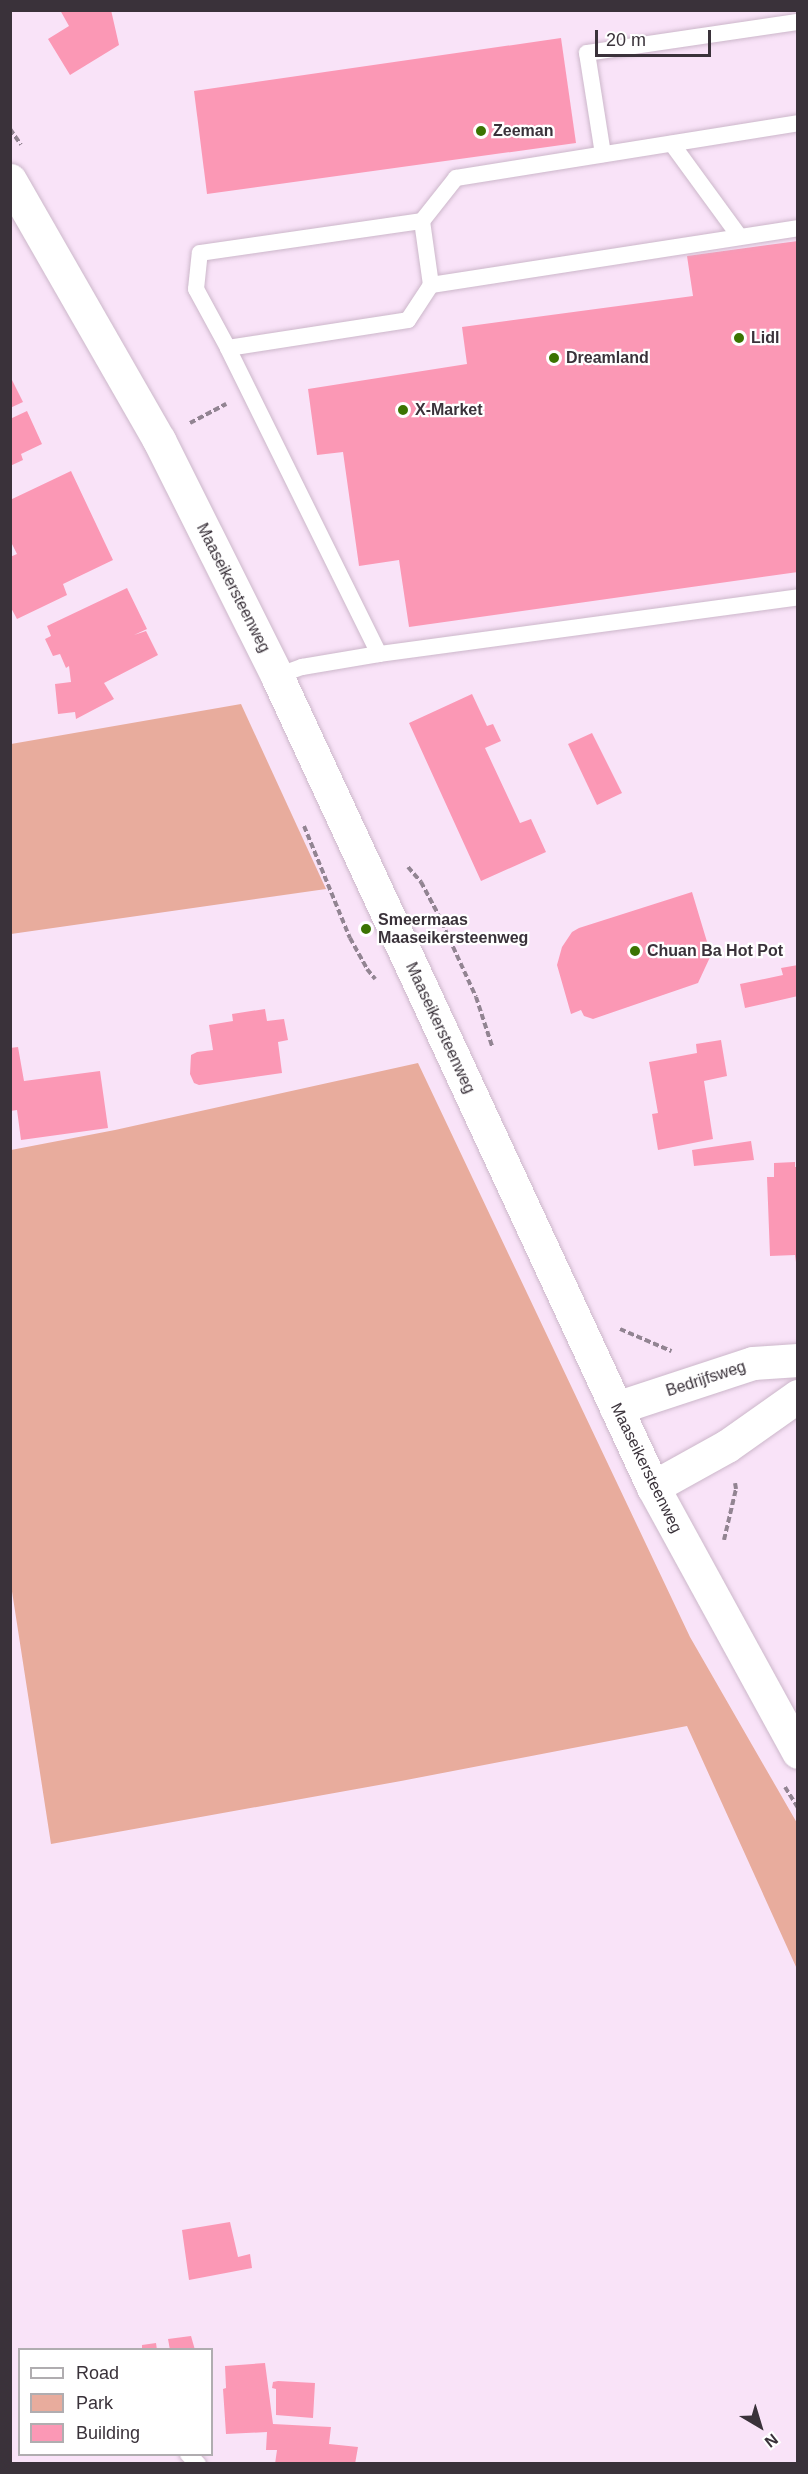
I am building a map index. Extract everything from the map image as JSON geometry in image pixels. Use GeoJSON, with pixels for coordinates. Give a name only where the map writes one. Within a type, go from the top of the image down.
{"type":"FeatureCollection","features":[{"type":"Feature","properties":{"kind":"main road","name":"Maaseikersteenweg"},"geometry":{"type":"LineString","coordinates":[[10,180],[159,440],[277,676],[653,1487],[798,1752]]}},
{"type":"Feature","properties":{"kind":"main road","name":"Bedrijfsweg"},"geometry":{"type":"LineString","coordinates":[[616,1408],[753,1363],[798,1360]]}},
{"type":"Feature","properties":{"kind":"main road"},"geometry":{"type":"LineString","coordinates":[[653,1487],[727,1446],[798,1396]]}},
{"type":"Feature","properties":{"kind":"lane"},"geometry":{"type":"LineString","coordinates":[[603,154],[587,53],[798,22]]}},
{"type":"Feature","properties":{"kind":"lane"},"geometry":{"type":"LineString","coordinates":[[380,654],[228,348],[195,289],[200,253],[422,221],[456,178],[798,123]]}},
{"type":"Feature","properties":{"kind":"lane"},"geometry":{"type":"LineString","coordinates":[[672,144],[739,236]]}},
{"type":"Feature","properties":{"kind":"lane"},"geometry":{"type":"LineString","coordinates":[[228,348],[408,320],[431,285],[422,221]]}},
{"type":"Feature","properties":{"kind":"lane"},"geometry":{"type":"LineString","coordinates":[[431,285],[798,228]]}},
{"type":"Feature","properties":{"kind":"lane"},"geometry":{"type":"LineString","coordinates":[[277,676],[302,667],[380,654],[798,597]]}},
{"type":"Feature","properties":{"kind":"green space"},"geometry":{"type":"Polygon","coordinates":[[[241,704],[326,889],[11,934],[11,744],[241,704]]]}},
{"type":"Feature","properties":{"kind":"green space"},"geometry":{"type":"Polygon","coordinates":[[[418,1063],[690,1637],[797,1823],[797,1969],[687,1726],[401,1781],[51,1844],[11,1585],[11,1150],[115,1130],[418,1063]]]}},
{"type":"Feature","properties":{"kind":"building"},"geometry":{"type":"Polygon","coordinates":[[[60,10],[111,10],[119,45],[70,75],[48,39],[69,26],[60,10]]]}},
{"type":"Feature","properties":{"kind":"building"},"geometry":{"type":"Polygon","coordinates":[[[561,38],[576,143],[207,194],[194,91],[561,38]]]}},
{"type":"Feature","properties":{"kind":"building"},"geometry":{"type":"Polygon","coordinates":[[[798,241],[798,572],[409,627],[399,560],[359,566],[343,452],[317,455],[308,389],[467,364],[462,327],[693,296],[687,256],[798,241]]]}},
{"type":"Feature","properties":{"kind":"building"},"geometry":{"type":"Polygon","coordinates":[[[10,376],[23,402],[10,408],[10,376]]]}},
{"type":"Feature","properties":{"kind":"building"},"geometry":{"type":"Polygon","coordinates":[[[27,411],[42,444],[21,454],[23,460],[10,466],[10,419],[27,411]]]}},
{"type":"Feature","properties":{"kind":"building"},"geometry":{"type":"Polygon","coordinates":[[[71,471],[113,560],[63,584],[67,595],[17,619],[10,606],[10,557],[17,554],[10,540],[10,500],[71,471]]]}},
{"type":"Feature","properties":{"kind":"building"},"geometry":{"type":"Polygon","coordinates":[[[127,588],[147,629],[134,635],[146,631],[158,655],[104,683],[114,699],[76,719],[75,712],[58,714],[55,684],[71,682],[69,666],[66,668],[60,654],[53,656],[45,639],[51,636],[47,626],[127,588]]]}},
{"type":"Feature","properties":{"kind":"building"},"geometry":{"type":"Polygon","coordinates":[[[472,694],[487,726],[493,724],[501,741],[485,748],[520,823],[531,819],[546,852],[481,881],[409,723],[472,694]]]}},
{"type":"Feature","properties":{"kind":"building"},"geometry":{"type":"Polygon","coordinates":[[[592,733],[622,793],[597,805],[568,744],[592,733]]]}},
{"type":"Feature","properties":{"kind":"building","name":"Chuan Ba Hot Pot"},"geometry":{"type":"Polygon","coordinates":[[[692,892],[711,955],[698,983],[593,1019],[584,1016],[581,1010],[571,1014],[557,965],[562,947],[572,932],[692,892]]]}},
{"type":"Feature","properties":{"kind":"building"},"geometry":{"type":"Polygon","coordinates":[[[798,965],[798,996],[745,1008],[740,984],[783,975],[781,968],[798,965]]]}},
{"type":"Feature","properties":{"kind":"building"},"geometry":{"type":"Polygon","coordinates":[[[265,1009],[267,1021],[284,1019],[288,1040],[278,1042],[282,1073],[199,1085],[194,1083],[190,1074],[191,1055],[213,1050],[209,1025],[233,1021],[232,1014],[265,1009]]]}},
{"type":"Feature","properties":{"kind":"building"},"geometry":{"type":"Polygon","coordinates":[[[721,1040],[727,1076],[704,1081],[713,1139],[658,1150],[652,1114],[658,1113],[649,1062],[697,1053],[696,1044],[721,1040]]]}},
{"type":"Feature","properties":{"kind":"building"},"geometry":{"type":"Polygon","coordinates":[[[18,1047],[24,1081],[100,1071],[108,1128],[21,1140],[17,1110],[10,1111],[10,1048],[18,1047]]]}},
{"type":"Feature","properties":{"kind":"building"},"geometry":{"type":"Polygon","coordinates":[[[751,1141],[754,1160],[694,1166],[692,1150],[751,1141]]]}},
{"type":"Feature","properties":{"kind":"building"},"geometry":{"type":"Polygon","coordinates":[[[795,1162],[795,1167],[798,1167],[796,1262],[795,1255],[770,1256],[767,1177],[774,1177],[774,1163],[795,1162]]]}},
{"type":"Feature","properties":{"kind":"building"},"geometry":{"type":"Polygon","coordinates":[[[230,2222],[238,2257],[250,2254],[252,2268],[189,2280],[182,2230],[230,2222]]]}},
{"type":"Feature","properties":{"kind":"building"},"geometry":{"type":"Polygon","coordinates":[[[191,2336],[194,2348],[170,2348],[168,2339],[191,2336]]]}},
{"type":"Feature","properties":{"kind":"building"},"geometry":{"type":"Polygon","coordinates":[[[156,2343],[157,2348],[142,2348],[142,2345],[156,2343]]]}},
{"type":"Feature","properties":{"kind":"building"},"geometry":{"type":"Polygon","coordinates":[[[265,2363],[273,2424],[331,2427],[329,2444],[358,2447],[355,2464],[275,2464],[277,2450],[266,2450],[267,2432],[226,2434],[223,2389],[226,2388],[225,2366],[265,2363]]]}},
{"type":"Feature","properties":{"kind":"building"},"geometry":{"type":"Polygon","coordinates":[[[273,2382],[315,2383],[313,2418],[276,2415],[276,2389],[272,2388],[273,2382]]]}},
{"type":"Feature","properties":{"kind":"place","name":"Zeeman"},"geometry":{"type":"Point","coordinates":[481,131]}},
{"type":"Feature","properties":{"kind":"place","name":"Lidl"},"geometry":{"type":"Point","coordinates":[739,338]}},
{"type":"Feature","properties":{"kind":"place","name":"Dreamland"},"geometry":{"type":"Point","coordinates":[554,358]}},
{"type":"Feature","properties":{"kind":"place","name":"X-Market"},"geometry":{"type":"Point","coordinates":[403,410]}},
{"type":"Feature","properties":{"kind":"place","name":"Smeermaas Maaseikersteenweg"},"geometry":{"type":"Point","coordinates":[366,929]}},
{"type":"Feature","properties":{"kind":"place","name":"Chuan Ba Hot Pot"},"geometry":{"type":"Point","coordinates":[635,951]}}]}
